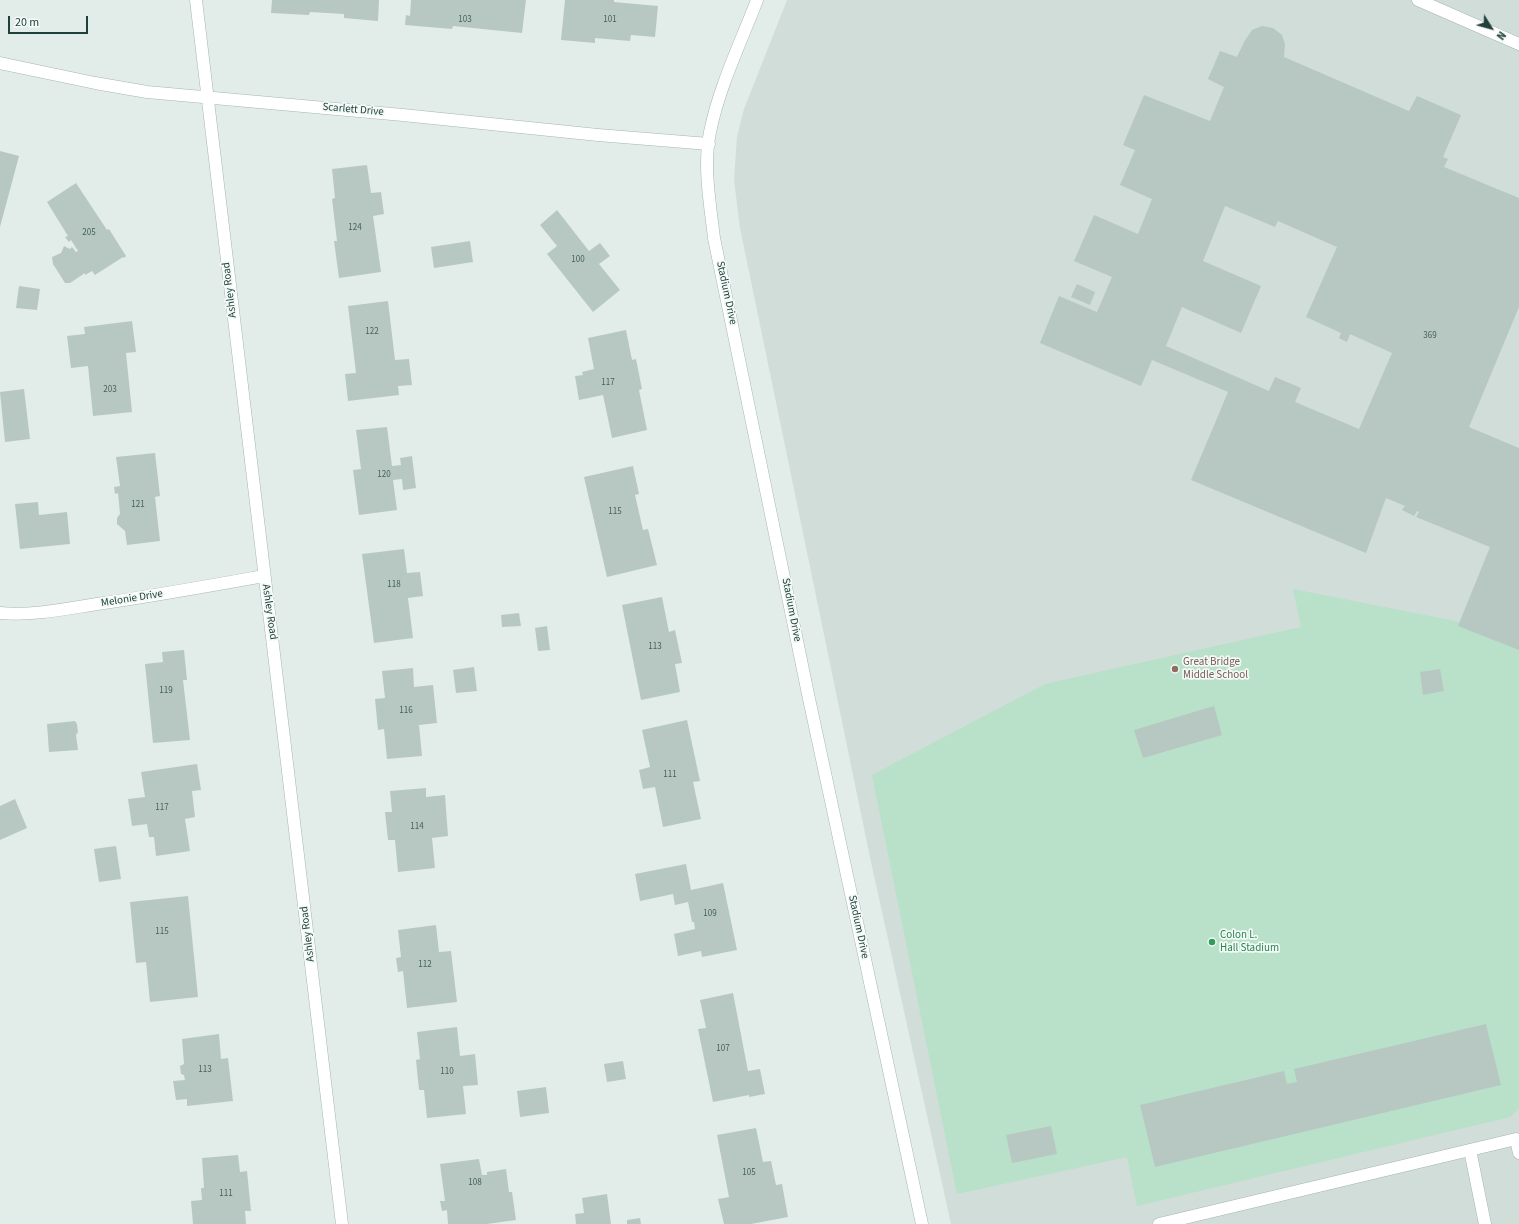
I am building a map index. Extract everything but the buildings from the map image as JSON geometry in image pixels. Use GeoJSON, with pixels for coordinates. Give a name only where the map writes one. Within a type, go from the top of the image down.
{"type":"FeatureCollection","features":[{"type":"Feature","properties":{"kind":"street","name":"Ashley Road"},"geometry":{"type":"LineString","coordinates":[[196,0],[342,1224]]}},
{"type":"Feature","properties":{"kind":"street","name":"Stadium Drive"},"geometry":{"type":"LineString","coordinates":[[757,0],[721,93],[710,132],[707,179],[714,238],[810,702],[922,1224]]}},
{"type":"Feature","properties":{"kind":"street"},"geometry":{"type":"LineString","coordinates":[[1418,0],[1519,44]]}},
{"type":"Feature","properties":{"kind":"street","name":"Scarlett Drive"},"geometry":{"type":"LineString","coordinates":[[0,63],[95,83],[148,92],[403,115],[598,135],[709,144]]}},
{"type":"Feature","properties":{"kind":"street","name":"Melonie Drive"},"geometry":{"type":"LineString","coordinates":[[0,614],[44,612],[165,594],[264,576]]}},
{"type":"Feature","properties":{"kind":"street"},"geometry":{"type":"LineString","coordinates":[[1159,1224],[1516,1139],[1519,1153]]}},
{"type":"Feature","properties":{"kind":"street"},"geometry":{"type":"LineString","coordinates":[[1470,1150],[1485,1224]]}},
{"type":"Feature","properties":{"kind":"shaded area","name":"Great Bridge Middle School"},"geometry":{"type":"Polygon","coordinates":[[[787,0],[1519,0],[1519,1224],[951,1224],[871,862],[740,228],[734,180],[737,137],[744,109],[787,0]]]}},
{"type":"Feature","properties":{"kind":"green space","name":"Colon L. Hall Stadium"},"geometry":{"type":"Polygon","coordinates":[[[1293,589],[1455,621],[1519,648],[1519,1108],[1510,1117],[1137,1206],[1127,1157],[957,1194],[872,775],[1045,684],[1301,627],[1293,589]]]}},
{"type":"Feature","properties":{"kind":"place","name":"Great Bridge Middle School"},"geometry":{"type":"Point","coordinates":[1175,669]}},
{"type":"Feature","properties":{"kind":"place","name":"Colon L. Hall Stadium"},"geometry":{"type":"Point","coordinates":[1212,942]}}]}
